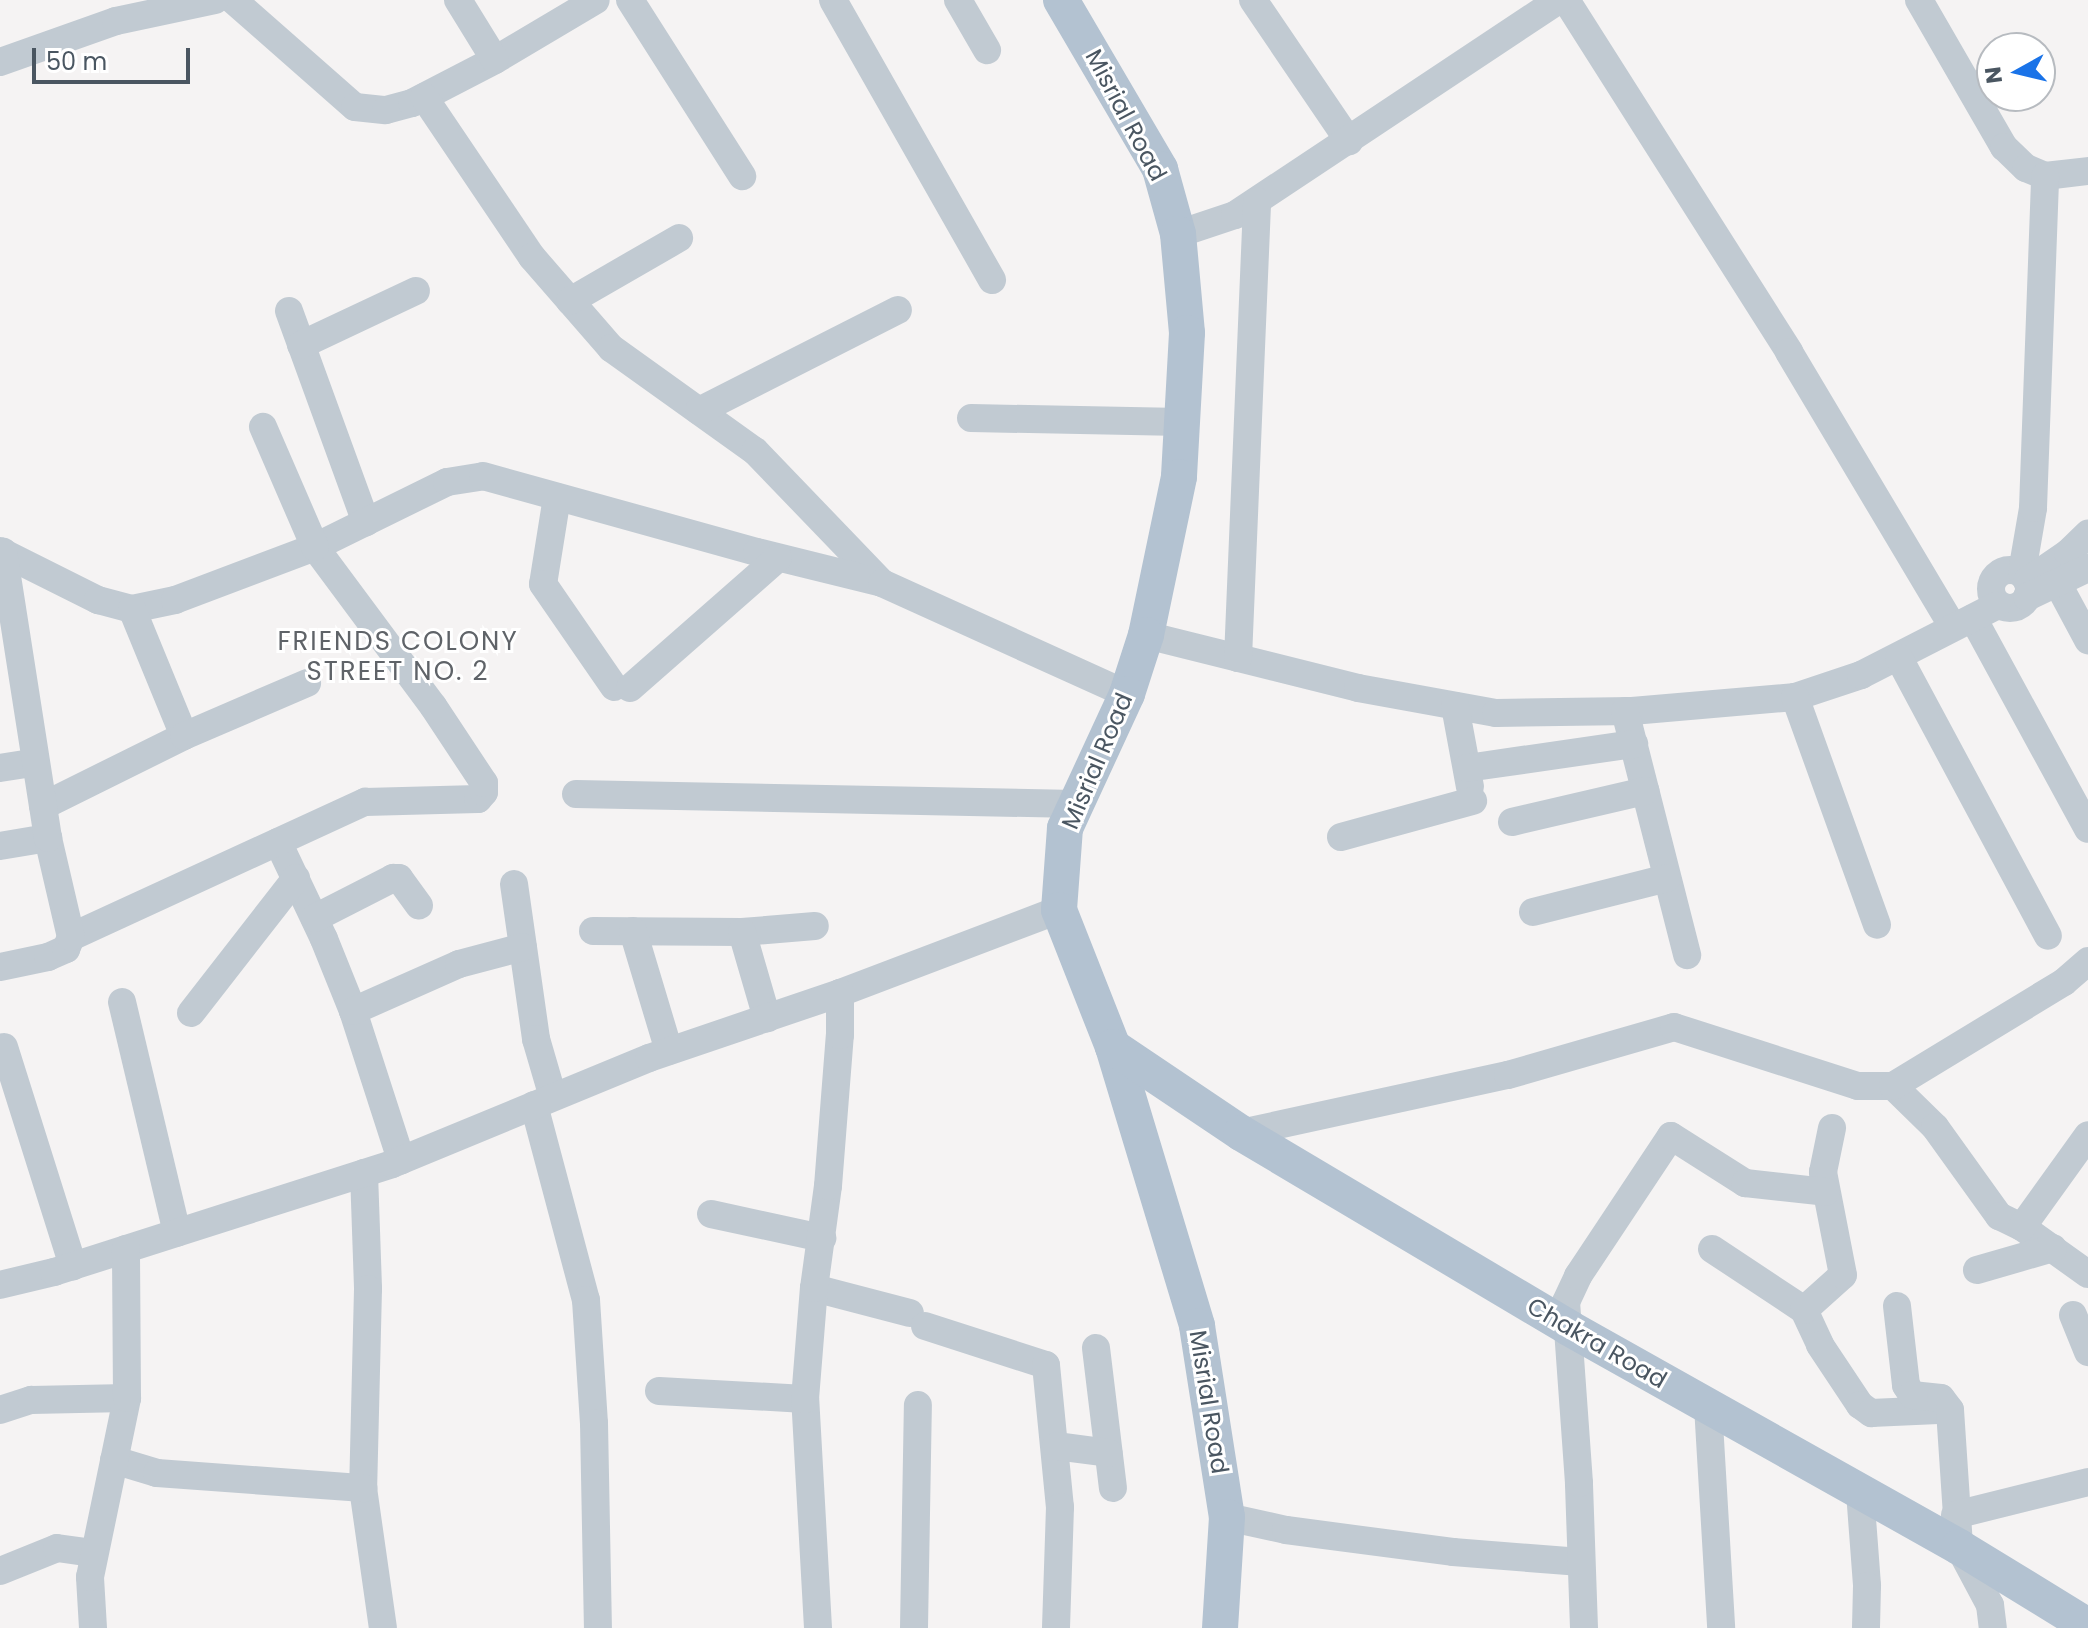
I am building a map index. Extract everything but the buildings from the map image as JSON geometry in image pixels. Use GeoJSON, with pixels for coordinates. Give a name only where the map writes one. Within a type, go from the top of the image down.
{"type":"FeatureCollection","features":[{"type":"Feature","properties":{"kind":"main road","name":"Misrial Road"},"geometry":{"type":"LineString","coordinates":[[1061,0],[1160,169],[1178,234],[1187,333],[1179,477],[1146,635],[1127,694],[1065,828],[1059,910],[1113,1047],[1197,1326],[1227,1517],[1220,1628]]}},
{"type":"Feature","properties":{"kind":"main road","name":"Chakra Road"},"geometry":{"type":"LineString","coordinates":[[1113,1047],[1241,1133],[1569,1328],[1860,1492],[1957,1531],[2088,1626]]}},
{"type":"Feature","properties":{"kind":"street"},"geometry":{"type":"LineString","coordinates":[[0,62],[116,21],[215,0]]}},
{"type":"Feature","properties":{"kind":"street"},"geometry":{"type":"LineString","coordinates":[[233,0],[355,107],[386,110],[424,97],[495,60],[596,0]]}},
{"type":"Feature","properties":{"kind":"street"},"geometry":{"type":"LineString","coordinates":[[458,0],[495,60]]}},
{"type":"Feature","properties":{"kind":"street"},"geometry":{"type":"LineString","coordinates":[[630,0],[742,176]]}},
{"type":"Feature","properties":{"kind":"street"},"geometry":{"type":"LineString","coordinates":[[833,0],[992,280]]}},
{"type":"Feature","properties":{"kind":"street"},"geometry":{"type":"LineString","coordinates":[[958,0],[987,50]]}},
{"type":"Feature","properties":{"kind":"street"},"geometry":{"type":"LineString","coordinates":[[1253,0],[1349,141]]}},
{"type":"Feature","properties":{"kind":"street"},"geometry":{"type":"LineString","coordinates":[[1178,234],[1235,215],[1559,0]]}},
{"type":"Feature","properties":{"kind":"street"},"geometry":{"type":"LineString","coordinates":[[1566,0],[1789,352],[1974,617],[2088,829]]}},
{"type":"Feature","properties":{"kind":"street"},"geometry":{"type":"LineString","coordinates":[[1919,0],[2004,147],[2026,168],[2045,176],[2088,171]]}},
{"type":"Feature","properties":{"kind":"street"},"geometry":{"type":"LineString","coordinates":[[424,97],[532,257],[611,348],[755,451],[882,583]]}},
{"type":"Feature","properties":{"kind":"street"},"geometry":{"type":"LineString","coordinates":[[2025,584],[2033,508],[2045,176]]}},
{"type":"Feature","properties":{"kind":"street"},"geometry":{"type":"LineString","coordinates":[[1238,658],[1257,201]]}},
{"type":"Feature","properties":{"kind":"street"},"geometry":{"type":"LineString","coordinates":[[570,301],[679,238]]}},
{"type":"Feature","properties":{"kind":"street"},"geometry":{"type":"LineString","coordinates":[[301,345],[416,291]]}},
{"type":"Feature","properties":{"kind":"street"},"geometry":{"type":"LineString","coordinates":[[699,411],[898,310]]}},
{"type":"Feature","properties":{"kind":"street"},"geometry":{"type":"LineString","coordinates":[[289,311],[366,522]]}},
{"type":"Feature","properties":{"kind":"street"},"geometry":{"type":"LineString","coordinates":[[971,418],[1182,422]]}},
{"type":"Feature","properties":{"kind":"street"},"geometry":{"type":"LineString","coordinates":[[71,937],[365,802],[478,799],[484,792],[484,783],[424,693],[315,547],[263,427]]}},
{"type":"Feature","properties":{"kind":"street"},"geometry":{"type":"LineString","coordinates":[[2,552],[98,600],[132,609],[175,600],[315,547],[447,482],[483,476],[778,558],[882,583],[1127,694]]}},
{"type":"Feature","properties":{"kind":"street"},"geometry":{"type":"LineString","coordinates":[[557,497],[543,584],[622,687],[778,558]]}},
{"type":"Feature","properties":{"kind":"street"},"geometry":{"type":"LineString","coordinates":[[2025,584],[2068,553],[2088,534]]}},
{"type":"Feature","properties":{"kind":"street"},"geometry":{"type":"LineString","coordinates":[[0,967],[48,957],[66,949],[71,937],[48,838],[36,762],[8,632],[2,552]]}},
{"type":"Feature","properties":{"kind":"street"},"geometry":{"type":"LineString","coordinates":[[1146,635],[1358,688],[1496,713],[1625,711],[1795,697],[1861,675],[1974,617],[1997,577],[2008,571],[2025,584],[2058,584],[2088,568]]}},
{"type":"Feature","properties":{"kind":"street"},"geometry":{"type":"LineString","coordinates":[[2058,584],[2088,640]]}},
{"type":"Feature","properties":{"kind":"street"},"geometry":{"type":"LineString","coordinates":[[132,609],[184,736]]}},
{"type":"Feature","properties":{"kind":"street"},"geometry":{"type":"LineString","coordinates":[[1899,658],[2048,936]]}},
{"type":"Feature","properties":{"kind":"street"},"geometry":{"type":"LineString","coordinates":[[43,806],[184,736],[307,683]]}},
{"type":"Feature","properties":{"kind":"street"},"geometry":{"type":"LineString","coordinates":[[1795,697],[1877,925]]}},
{"type":"Feature","properties":{"kind":"street"},"geometry":{"type":"LineString","coordinates":[[1341,837],[1474,808],[1455,706]]}},
{"type":"Feature","properties":{"kind":"street"},"geometry":{"type":"LineString","coordinates":[[1625,711],[1687,955]]}},
{"type":"Feature","properties":{"kind":"street"},"geometry":{"type":"LineString","coordinates":[[1467,768],[1634,744]]}},
{"type":"Feature","properties":{"kind":"street"},"geometry":{"type":"LineString","coordinates":[[0,768],[36,762]]}},
{"type":"Feature","properties":{"kind":"street"},"geometry":{"type":"LineString","coordinates":[[1512,822],[1645,791]]}},
{"type":"Feature","properties":{"kind":"street"},"geometry":{"type":"LineString","coordinates":[[576,794],[1076,804]]}},
{"type":"Feature","properties":{"kind":"street"},"geometry":{"type":"LineString","coordinates":[[0,846],[48,838]]}},
{"type":"Feature","properties":{"kind":"street"},"geometry":{"type":"LineString","coordinates":[[278,842],[315,918],[353,1011],[401,1160]]}},
{"type":"Feature","properties":{"kind":"street"},"geometry":{"type":"LineString","coordinates":[[191,1013],[296,878]]}},
{"type":"Feature","properties":{"kind":"street"},"geometry":{"type":"LineString","coordinates":[[315,918],[393,878],[399,878],[419,906]]}},
{"type":"Feature","properties":{"kind":"street"},"geometry":{"type":"LineString","coordinates":[[1533,912],[1667,878]]}},
{"type":"Feature","properties":{"kind":"street"},"geometry":{"type":"LineString","coordinates":[[514,884],[544,1101],[586,1300],[594,1423],[598,1628]]}},
{"type":"Feature","properties":{"kind":"street"},"geometry":{"type":"LineString","coordinates":[[0,1285],[73,1266],[401,1160],[669,1051],[840,993],[1059,910]]}},
{"type":"Feature","properties":{"kind":"street"},"geometry":{"type":"LineString","coordinates":[[593,931],[742,932],[815,926]]}},
{"type":"Feature","properties":{"kind":"street"},"geometry":{"type":"LineString","coordinates":[[633,931],[669,1051]]}},
{"type":"Feature","properties":{"kind":"street"},"geometry":{"type":"LineString","coordinates":[[742,932],[767,1018]]}},
{"type":"Feature","properties":{"kind":"street"},"geometry":{"type":"LineString","coordinates":[[353,1011],[459,964],[523,947]]}},
{"type":"Feature","properties":{"kind":"street"},"geometry":{"type":"LineString","coordinates":[[1241,1133],[1508,1075],[1674,1027],[1858,1086],[1893,1086],[2064,982],[2088,961]]}},
{"type":"Feature","properties":{"kind":"street"},"geometry":{"type":"LineString","coordinates":[[818,1628],[805,1399],[840,1035],[840,993]]}},
{"type":"Feature","properties":{"kind":"street"},"geometry":{"type":"LineString","coordinates":[[122,1002],[177,1233]]}},
{"type":"Feature","properties":{"kind":"street"},"geometry":{"type":"LineString","coordinates":[[4,1047],[73,1266]]}},
{"type":"Feature","properties":{"kind":"street"},"geometry":{"type":"LineString","coordinates":[[1893,1086],[1935,1127],[1999,1216],[2022,1227],[2088,1274]]}},
{"type":"Feature","properties":{"kind":"street"},"geometry":{"type":"LineString","coordinates":[[1804,1310],[1843,1275],[1823,1172],[1832,1128]]}},
{"type":"Feature","properties":{"kind":"street"},"geometry":{"type":"LineString","coordinates":[[2022,1227],[2088,1135]]}},
{"type":"Feature","properties":{"kind":"street"},"geometry":{"type":"LineString","coordinates":[[1584,1628],[1566,1302],[1578,1276],[1671,1136],[1745,1183],[1826,1192]]}},
{"type":"Feature","properties":{"kind":"street"},"geometry":{"type":"LineString","coordinates":[[364,1173],[368,1289],[363,1488],[383,1628]]}},
{"type":"Feature","properties":{"kind":"street"},"geometry":{"type":"LineString","coordinates":[[711,1214],[822,1238]]}},
{"type":"Feature","properties":{"kind":"street"},"geometry":{"type":"LineString","coordinates":[[1977,1270],[2053,1248]]}},
{"type":"Feature","properties":{"kind":"street"},"geometry":{"type":"LineString","coordinates":[[93,1628],[90,1577],[127,1398],[126,1249]]}},
{"type":"Feature","properties":{"kind":"street"},"geometry":{"type":"LineString","coordinates":[[1712,1249],[1804,1310],[1820,1345],[1860,1405],[1871,1413],[1950,1410]]}},
{"type":"Feature","properties":{"kind":"street"},"geometry":{"type":"LineString","coordinates":[[814,1288],[917,1319],[1046,1365],[1060,1507],[1056,1628]]}},
{"type":"Feature","properties":{"kind":"street"},"geometry":{"type":"LineString","coordinates":[[1897,1306],[1906,1385],[1912,1395],[1941,1398],[1950,1410],[1957,1531],[1990,1605],[1993,1628]]}},
{"type":"Feature","properties":{"kind":"street"},"geometry":{"type":"LineString","coordinates":[[2073,1315],[2088,1352]]}},
{"type":"Feature","properties":{"kind":"street"},"geometry":{"type":"LineString","coordinates":[[1096,1348],[1113,1488]]}},
{"type":"Feature","properties":{"kind":"street"},"geometry":{"type":"LineString","coordinates":[[659,1391],[805,1399]]}},
{"type":"Feature","properties":{"kind":"street"},"geometry":{"type":"LineString","coordinates":[[0,1410],[31,1400],[127,1398]]}},
{"type":"Feature","properties":{"kind":"street"},"geometry":{"type":"LineString","coordinates":[[914,1628],[918,1405]]}},
{"type":"Feature","properties":{"kind":"street"},"geometry":{"type":"LineString","coordinates":[[1708,1406],[1721,1628]]}},
{"type":"Feature","properties":{"kind":"street"},"geometry":{"type":"LineString","coordinates":[[1056,1446],[1109,1453]]}},
{"type":"Feature","properties":{"kind":"street"},"geometry":{"type":"LineString","coordinates":[[114,1460],[157,1473],[363,1488]]}},
{"type":"Feature","properties":{"kind":"street"},"geometry":{"type":"LineString","coordinates":[[1957,1531],[2088,1482]]}},
{"type":"Feature","properties":{"kind":"street"},"geometry":{"type":"LineString","coordinates":[[1860,1492],[1867,1586],[1866,1628]]}},
{"type":"Feature","properties":{"kind":"street"},"geometry":{"type":"LineString","coordinates":[[1227,1517],[1286,1530],[1453,1552],[1581,1562]]}},
{"type":"Feature","properties":{"kind":"street"},"geometry":{"type":"LineString","coordinates":[[0,1571],[57,1548],[94,1553]]}},
{"type":"Feature","properties":{"kind":"district","name":"FRIENDS COLONY STREET NO. 2"},"geometry":{"type":"Point","coordinates":[398,657]}}]}
